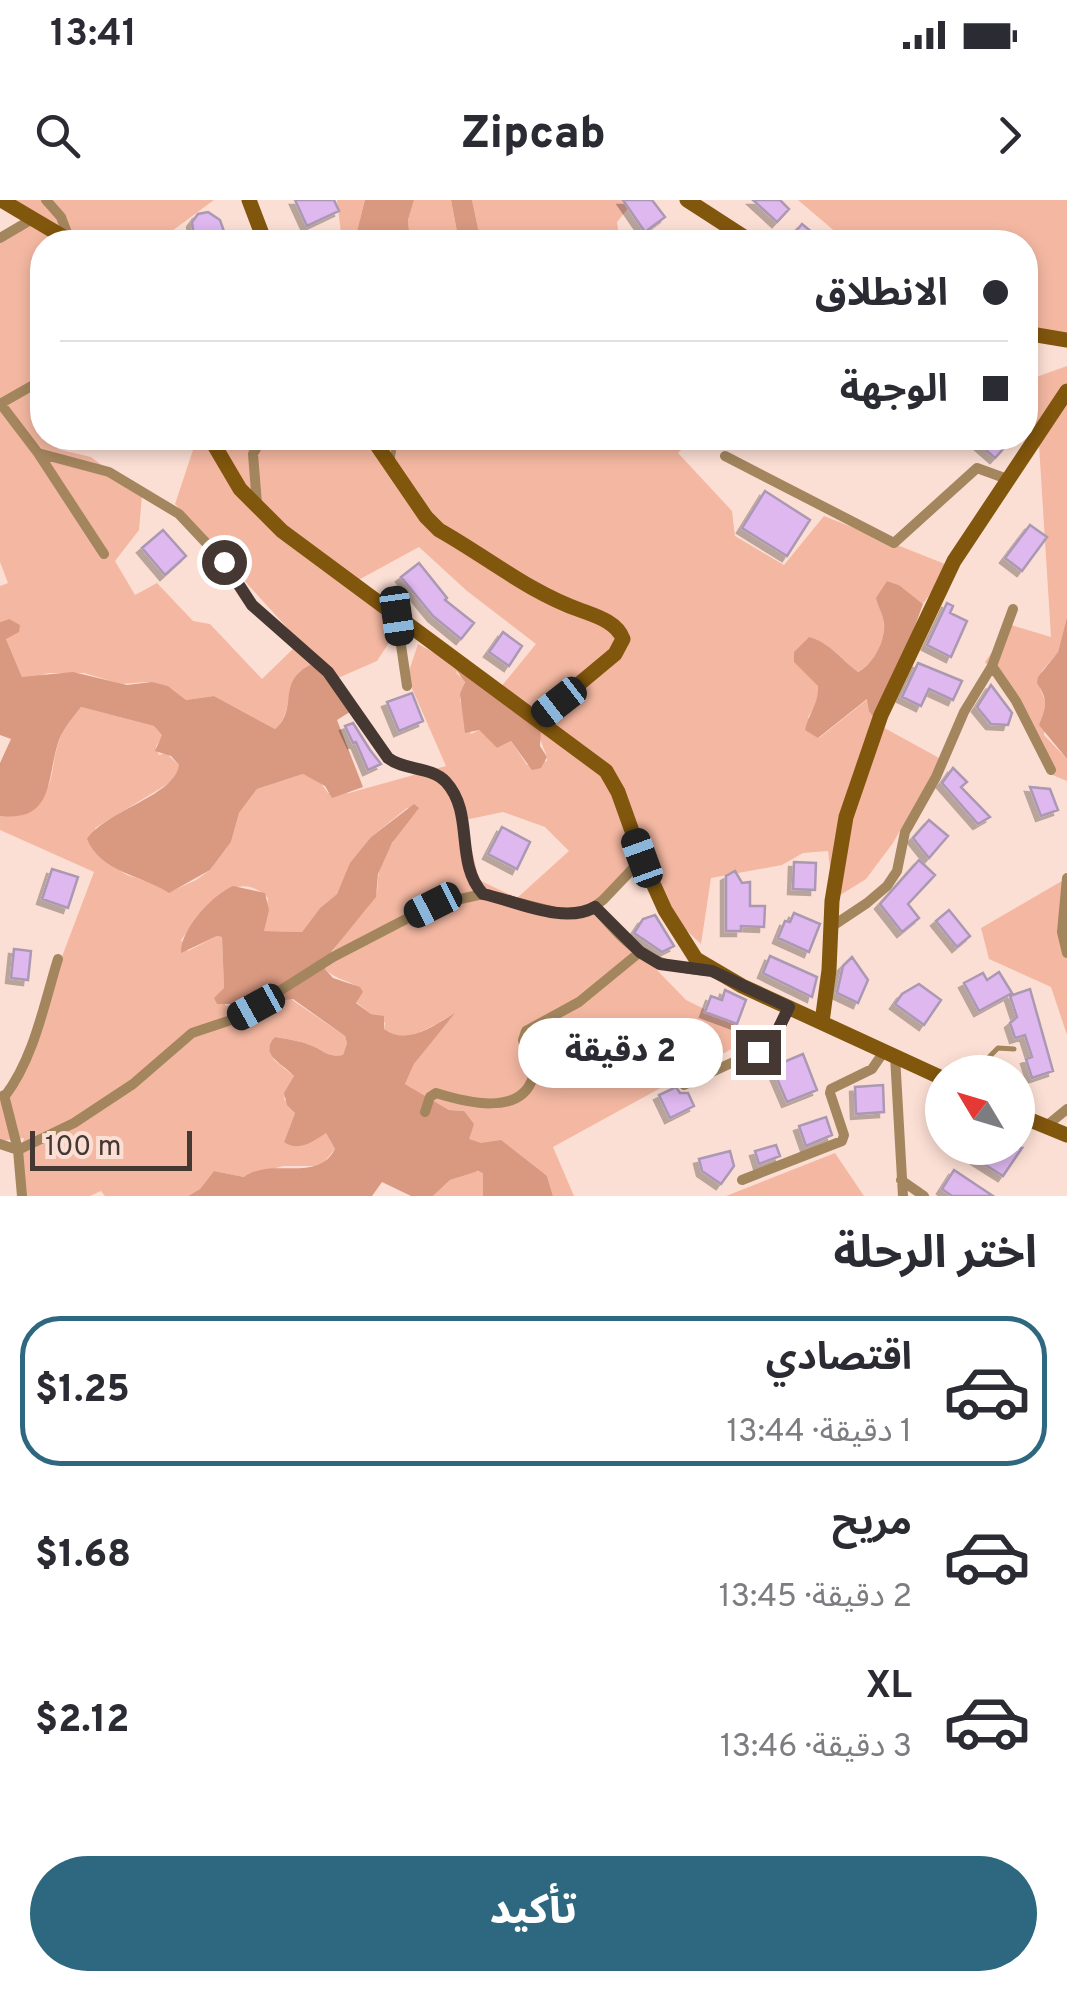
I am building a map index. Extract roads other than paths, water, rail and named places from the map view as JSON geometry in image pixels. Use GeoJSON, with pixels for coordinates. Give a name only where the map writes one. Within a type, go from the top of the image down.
{"type":"FeatureCollection","features":[{"type":"Feature","properties":{"kind":"street"},"geometry":{"type":"LineString","coordinates":[[1,200],[52,230]]}},
{"type":"Feature","properties":{"kind":"street"},"geometry":{"type":"LineString","coordinates":[[46,200],[66,230]]}},
{"type":"Feature","properties":{"kind":"street"},"geometry":{"type":"LineString","coordinates":[[248,200],[260,230]]}},
{"type":"Feature","properties":{"kind":"street"},"geometry":{"type":"LineString","coordinates":[[688,200],[734,230]]}},
{"type":"Feature","properties":{"kind":"street"},"geometry":{"type":"LineString","coordinates":[[0,238],[34,218]]}},
{"type":"Feature","properties":{"kind":"street"},"geometry":{"type":"LineString","coordinates":[[1038,335],[1067,340]]}},
{"type":"Feature","properties":{"kind":"street"},"geometry":{"type":"LineString","coordinates":[[30,387],[0,404],[30,443]]}},
{"type":"Feature","properties":{"kind":"street"},"geometry":{"type":"LineString","coordinates":[[1038,436],[1067,390]]}},
{"type":"Feature","properties":{"kind":"street"},"geometry":{"type":"LineString","coordinates":[[36,450],[104,554]]}},
{"type":"Feature","properties":{"kind":"street"},"geometry":{"type":"LineString","coordinates":[[217,450],[257,510],[606,771],[618,792],[642,858],[688,948],[712,971]]}},
{"type":"Feature","properties":{"kind":"street"},"geometry":{"type":"LineString","coordinates":[[255,450],[257,510]]}},
{"type":"Feature","properties":{"kind":"street"},"geometry":{"type":"LineString","coordinates":[[380,450],[426,518],[439,530],[548,599],[620,630],[623,639],[616,654],[537,719]]}},
{"type":"Feature","properties":{"kind":"street"},"geometry":{"type":"LineString","coordinates":[[822,1022],[832,901],[846,817],[881,715],[946,576],[1029,450]]}},
{"type":"Feature","properties":{"kind":"street"},"geometry":{"type":"LineString","coordinates":[[38,453],[109,472],[179,514],[224,562],[252,605],[328,672],[388,758],[440,777],[450,788],[461,814],[468,871],[483,894]]}},
{"type":"Feature","properties":{"kind":"street"},"geometry":{"type":"LineString","coordinates":[[725,456],[894,543],[977,468],[1010,480]]}},
{"type":"Feature","properties":{"kind":"street"},"geometry":{"type":"LineString","coordinates":[[831,927],[867,903],[896,871],[905,832],[928,792],[959,722],[992,666],[1013,608]]}},
{"type":"Feature","properties":{"kind":"street"},"geometry":{"type":"LineString","coordinates":[[397,616],[407,686]]}},
{"type":"Feature","properties":{"kind":"street"},"geometry":{"type":"LineString","coordinates":[[992,666],[1016,701],[1050,770]]}},
{"type":"Feature","properties":{"kind":"street"},"geometry":{"type":"LineString","coordinates":[[0,1144],[18,1150],[59,1132],[133,1084],[192,1033],[236,1018],[334,958],[433,905],[483,894],[564,914],[586,912],[642,858]]}},
{"type":"Feature","properties":{"kind":"street"},"geometry":{"type":"LineString","coordinates":[[1067,878],[1062,916],[1067,953]]}},
{"type":"Feature","properties":{"kind":"street"},"geometry":{"type":"LineString","coordinates":[[595,907],[640,952],[660,964],[712,971],[925,1070]]}},
{"type":"Feature","properties":{"kind":"street"},"geometry":{"type":"LineString","coordinates":[[425,1112],[430,1097],[436,1093],[492,1105],[523,1092],[533,1077],[523,1040],[526,1031],[578,1002],[640,952]]}},
{"type":"Feature","properties":{"kind":"street"},"geometry":{"type":"LineString","coordinates":[[22,1196],[18,1150],[3,1094],[17,1081],[58,959]]}},
{"type":"Feature","properties":{"kind":"street"},"geometry":{"type":"LineString","coordinates":[[684,1084],[768,1046],[789,1007]]}},
{"type":"Feature","properties":{"kind":"street"},"geometry":{"type":"LineString","coordinates":[[890,1052],[903,1196]]}},
{"type":"Feature","properties":{"kind":"street"},"geometry":{"type":"LineString","coordinates":[[742,1180],[842,1141],[844,1135],[832,1089],[866,1073],[890,1052]]}},
{"type":"Feature","properties":{"kind":"street"},"geometry":{"type":"LineString","coordinates":[[1044,1128],[1067,1109]]}},
{"type":"Feature","properties":{"kind":"street"},"geometry":{"type":"LineString","coordinates":[[1035,1124],[1067,1135]]}},
{"type":"Feature","properties":{"kind":"street"},"geometry":{"type":"LineString","coordinates":[[901,1180],[924,1196]]}},
{"type":"Feature","properties":{"kind":"lane"},"geometry":{"type":"LineString","coordinates":[[390,466],[393,450]]}},
{"type":"Feature","properties":{"kind":"lane"},"geometry":{"type":"LineString","coordinates":[[991,1055],[998,1048],[1014,1049]]}}]}
